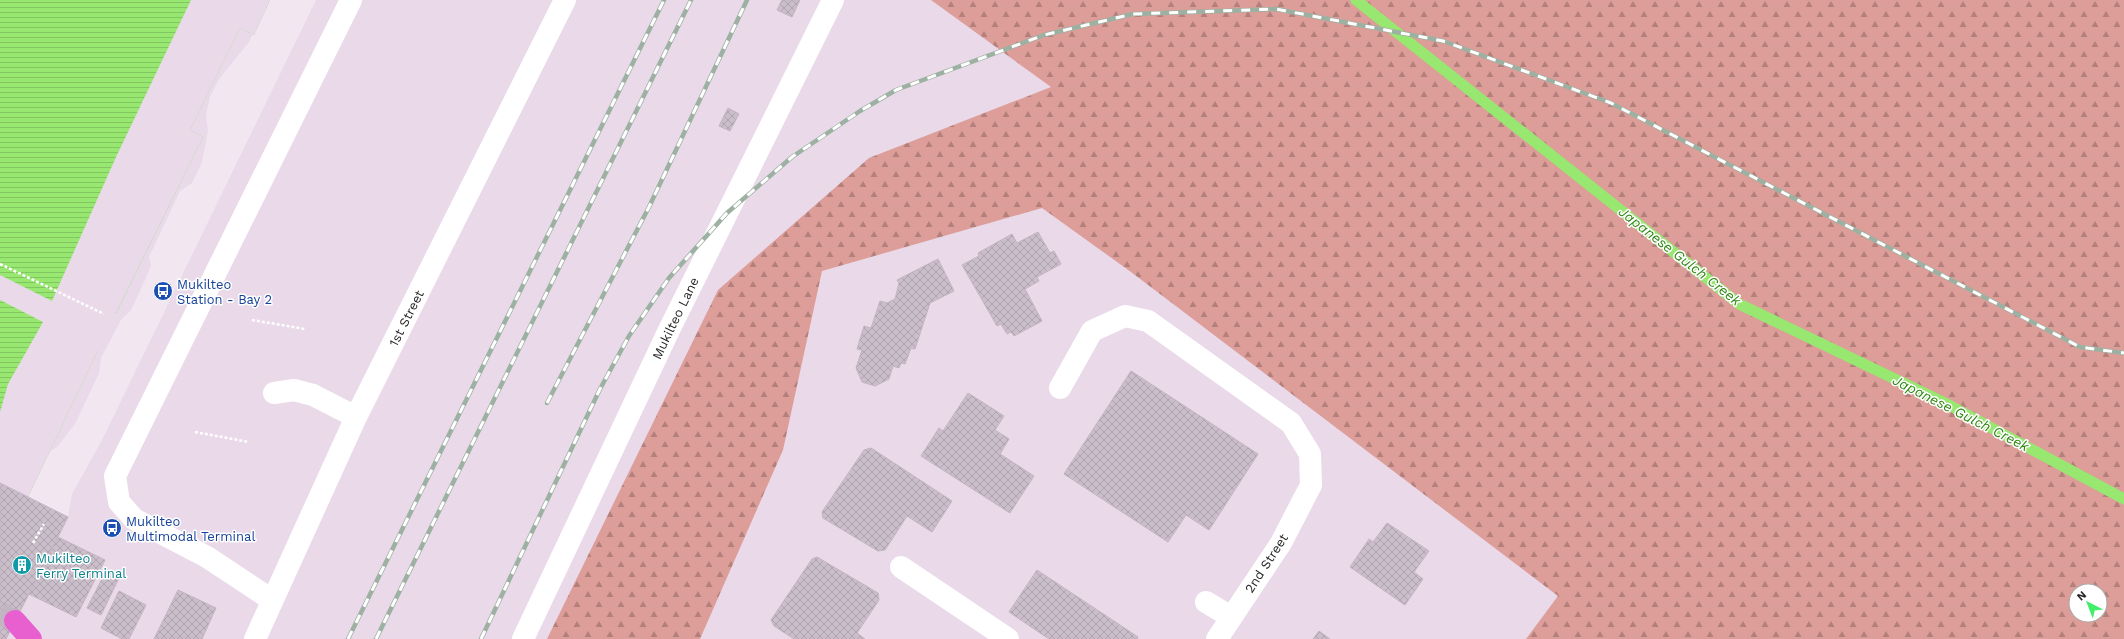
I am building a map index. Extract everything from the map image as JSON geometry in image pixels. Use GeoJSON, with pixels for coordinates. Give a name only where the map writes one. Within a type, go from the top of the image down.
{"type":"FeatureCollection","features":[{"type":"Feature","properties":{"kind":"main road"},"geometry":{"type":"LineString","coordinates":[[15,621],[31,639]]}},
{"type":"Feature","properties":{"kind":"street"},"geometry":{"type":"LineString","coordinates":[[272,600],[207,557],[134,519],[118,502],[115,476],[351,0]]}},
{"type":"Feature","properties":{"kind":"street","name":"Mukilteo Lane"},"geometry":{"type":"LineString","coordinates":[[523,639],[669,330],[833,0]]}},
{"type":"Feature","properties":{"kind":"street","name":"1st Street"},"geometry":{"type":"LineString","coordinates":[[255,639],[356,417],[563,1]]}},
{"type":"Feature","properties":{"kind":"street","name":"2nd Street"},"geometry":{"type":"LineString","coordinates":[[1060,388],[1092,331],[1125,316],[1148,321],[1291,423],[1310,454],[1311,485],[1280,543],[1217,639]]}},
{"type":"Feature","properties":{"kind":"street"},"geometry":{"type":"LineString","coordinates":[[274,393],[294,390],[313,395],[356,417]]}},
{"type":"Feature","properties":{"kind":"street"},"geometry":{"type":"LineString","coordinates":[[901,567],[1008,639]]}},
{"type":"Feature","properties":{"kind":"street"},"geometry":{"type":"LineString","coordinates":[[1206,602],[1231,618]]}},
{"type":"Feature","properties":{"kind":"path"},"geometry":{"type":"LineString","coordinates":[[0,264],[104,314]]}},
{"type":"Feature","properties":{"kind":"path"},"geometry":{"type":"LineString","coordinates":[[252,320],[305,329]]}},
{"type":"Feature","properties":{"kind":"path"},"geometry":{"type":"LineString","coordinates":[[195,432],[249,442]]}},
{"type":"Feature","properties":{"kind":"path"},"geometry":{"type":"LineString","coordinates":[[33,542],[44,524]]}},
{"type":"Feature","properties":{"kind":"green space"},"geometry":{"type":"Polygon","coordinates":[[[931,0],[2124,0],[2124,639],[1526,639],[1558,596],[1131,272],[1042,208],[822,271],[783,450],[700,639],[547,639],[718,290],[869,158],[1051,87],[931,0]]]}},
{"type":"Feature","properties":{"kind":"shaded area"},"geometry":{"type":"Polygon","coordinates":[[[0,0],[270,0],[254,35],[240,28],[190,130],[203,137],[98,350],[0,556],[0,0]]]}},
{"type":"Feature","properties":{"kind":"shaded area"},"geometry":{"type":"Polygon","coordinates":[[[270,0],[316,0],[102,440],[72,494],[68,517],[28,497],[50,451],[57,447],[75,424],[99,373],[101,358],[121,320],[131,310],[145,280],[151,266],[149,257],[180,191],[192,183],[202,162],[208,131],[206,114],[210,97],[219,79],[249,42],[270,0]]]}},
{"type":"Feature","properties":{"kind":"pier"},"geometry":{"type":"Polygon","coordinates":[[[191,0],[270,0],[254,35],[240,28],[190,130],[203,137],[116,313],[118,314],[100,351],[98,350],[0,556],[0,412],[8,384],[43,322],[0,300],[0,275],[52,301],[116,157],[191,0]]]}},
{"type":"Feature","properties":{"kind":"building"},"geometry":{"type":"Polygon","coordinates":[[[782,0],[800,0],[792,17],[777,10],[782,0]]]}},
{"type":"Feature","properties":{"kind":"building"},"geometry":{"type":"Polygon","coordinates":[[[728,108],[739,114],[730,131],[719,126],[728,108]]]}},
{"type":"Feature","properties":{"kind":"building"},"geometry":{"type":"Polygon","coordinates":[[[1038,232],[1050,253],[1054,251],[1061,264],[1037,277],[1039,281],[1025,289],[1042,321],[1014,336],[1011,332],[1007,334],[1001,324],[997,326],[962,265],[979,256],[978,253],[1012,234],[1017,243],[1038,232]]]}},
{"type":"Feature","properties":{"kind":"building"},"geometry":{"type":"Polygon","coordinates":[[[938,259],[954,291],[930,303],[915,349],[911,348],[905,364],[901,363],[899,368],[893,366],[889,379],[875,386],[862,382],[856,368],[862,350],[857,349],[864,326],[871,328],[880,301],[887,303],[895,299],[899,283],[897,280],[938,259]]]}},
{"type":"Feature","properties":{"kind":"building"},"geometry":{"type":"Polygon","coordinates":[[[1131,371],[1258,454],[1209,530],[1186,515],[1168,542],[1064,474],[1131,371]]]}},
{"type":"Feature","properties":{"kind":"building"},"geometry":{"type":"Polygon","coordinates":[[[968,393],[1004,416],[995,430],[1009,439],[1000,454],[1034,476],[1010,513],[921,456],[939,428],[943,431],[968,393]]]}},
{"type":"Feature","properties":{"kind":"building"},"geometry":{"type":"Polygon","coordinates":[[[871,448],[952,501],[932,532],[907,516],[885,550],[878,551],[823,518],[822,512],[864,450],[871,448]]]}},
{"type":"Feature","properties":{"kind":"building","name":"Mukilteo Ferry Terminal"},"geometry":{"type":"Polygon","coordinates":[[[0,483],[68,517],[6,639],[0,639],[0,483]]]}},
{"type":"Feature","properties":{"kind":"building"},"geometry":{"type":"Polygon","coordinates":[[[1387,523],[1429,551],[1414,572],[1423,579],[1405,605],[1350,567],[1369,539],[1373,542],[1387,523]]]}},
{"type":"Feature","properties":{"kind":"building"},"geometry":{"type":"Polygon","coordinates":[[[58,537],[105,560],[76,617],[29,594],[58,537]]]}},
{"type":"Feature","properties":{"kind":"building"},"geometry":{"type":"Polygon","coordinates":[[[817,557],[878,593],[879,600],[857,633],[865,639],[794,639],[774,626],[771,620],[812,559],[817,557]]]}},
{"type":"Feature","properties":{"kind":"building"},"geometry":{"type":"Polygon","coordinates":[[[107,569],[120,576],[101,615],[87,608],[107,569]]]}},
{"type":"Feature","properties":{"kind":"building"},"geometry":{"type":"Polygon","coordinates":[[[1037,570],[1138,637],[1137,639],[1049,639],[1009,612],[1037,570]]]}},
{"type":"Feature","properties":{"kind":"building"},"geometry":{"type":"Polygon","coordinates":[[[178,590],[216,608],[202,639],[154,639],[178,590]]]}},
{"type":"Feature","properties":{"kind":"building"},"geometry":{"type":"Polygon","coordinates":[[[119,591],[146,605],[129,639],[122,639],[101,628],[119,591]]]}},
{"type":"Feature","properties":{"kind":"building"},"geometry":{"type":"Polygon","coordinates":[[[1319,631],[1330,639],[1313,639],[1319,631]]]}},
{"type":"Feature","properties":{"kind":"waterway","name":"Japanese Gulch Creek"},"geometry":{"type":"LineString","coordinates":[[1356,0],[1739,304],[1949,405],[2124,499]]}},
{"type":"Feature","properties":{"kind":"tunnel"},"geometry":{"type":"LineString","coordinates":[[0,613],[15,621]]}},
{"type":"Feature","properties":{"kind":"railway"},"geometry":{"type":"LineString","coordinates":[[348,639],[664,0]]}},
{"type":"Feature","properties":{"kind":"railway"},"geometry":{"type":"LineString","coordinates":[[376,639],[691,0]]}},
{"type":"Feature","properties":{"kind":"railway"},"geometry":{"type":"LineString","coordinates":[[547,403],[649,207],[747,0]]}},
{"type":"Feature","properties":{"kind":"railway"},"geometry":{"type":"LineString","coordinates":[[481,639],[600,389],[629,336],[669,278],[727,213],[792,157],[860,111],[896,90],[1044,35],[1133,14],[1276,9],[1443,41],[1611,103],[2080,347],[2124,353]]}},
{"type":"Feature","properties":{"kind":"place","name":"Mukilteo Station - Bay 2"},"geometry":{"type":"Point","coordinates":[163,291]}},
{"type":"Feature","properties":{"kind":"place","name":"Mukilteo Multimodal Terminal"},"geometry":{"type":"Point","coordinates":[112,528]}},
{"type":"Feature","properties":{"kind":"place","name":"Mukilteo Ferry Terminal"},"geometry":{"type":"Point","coordinates":[22,565]}}]}
